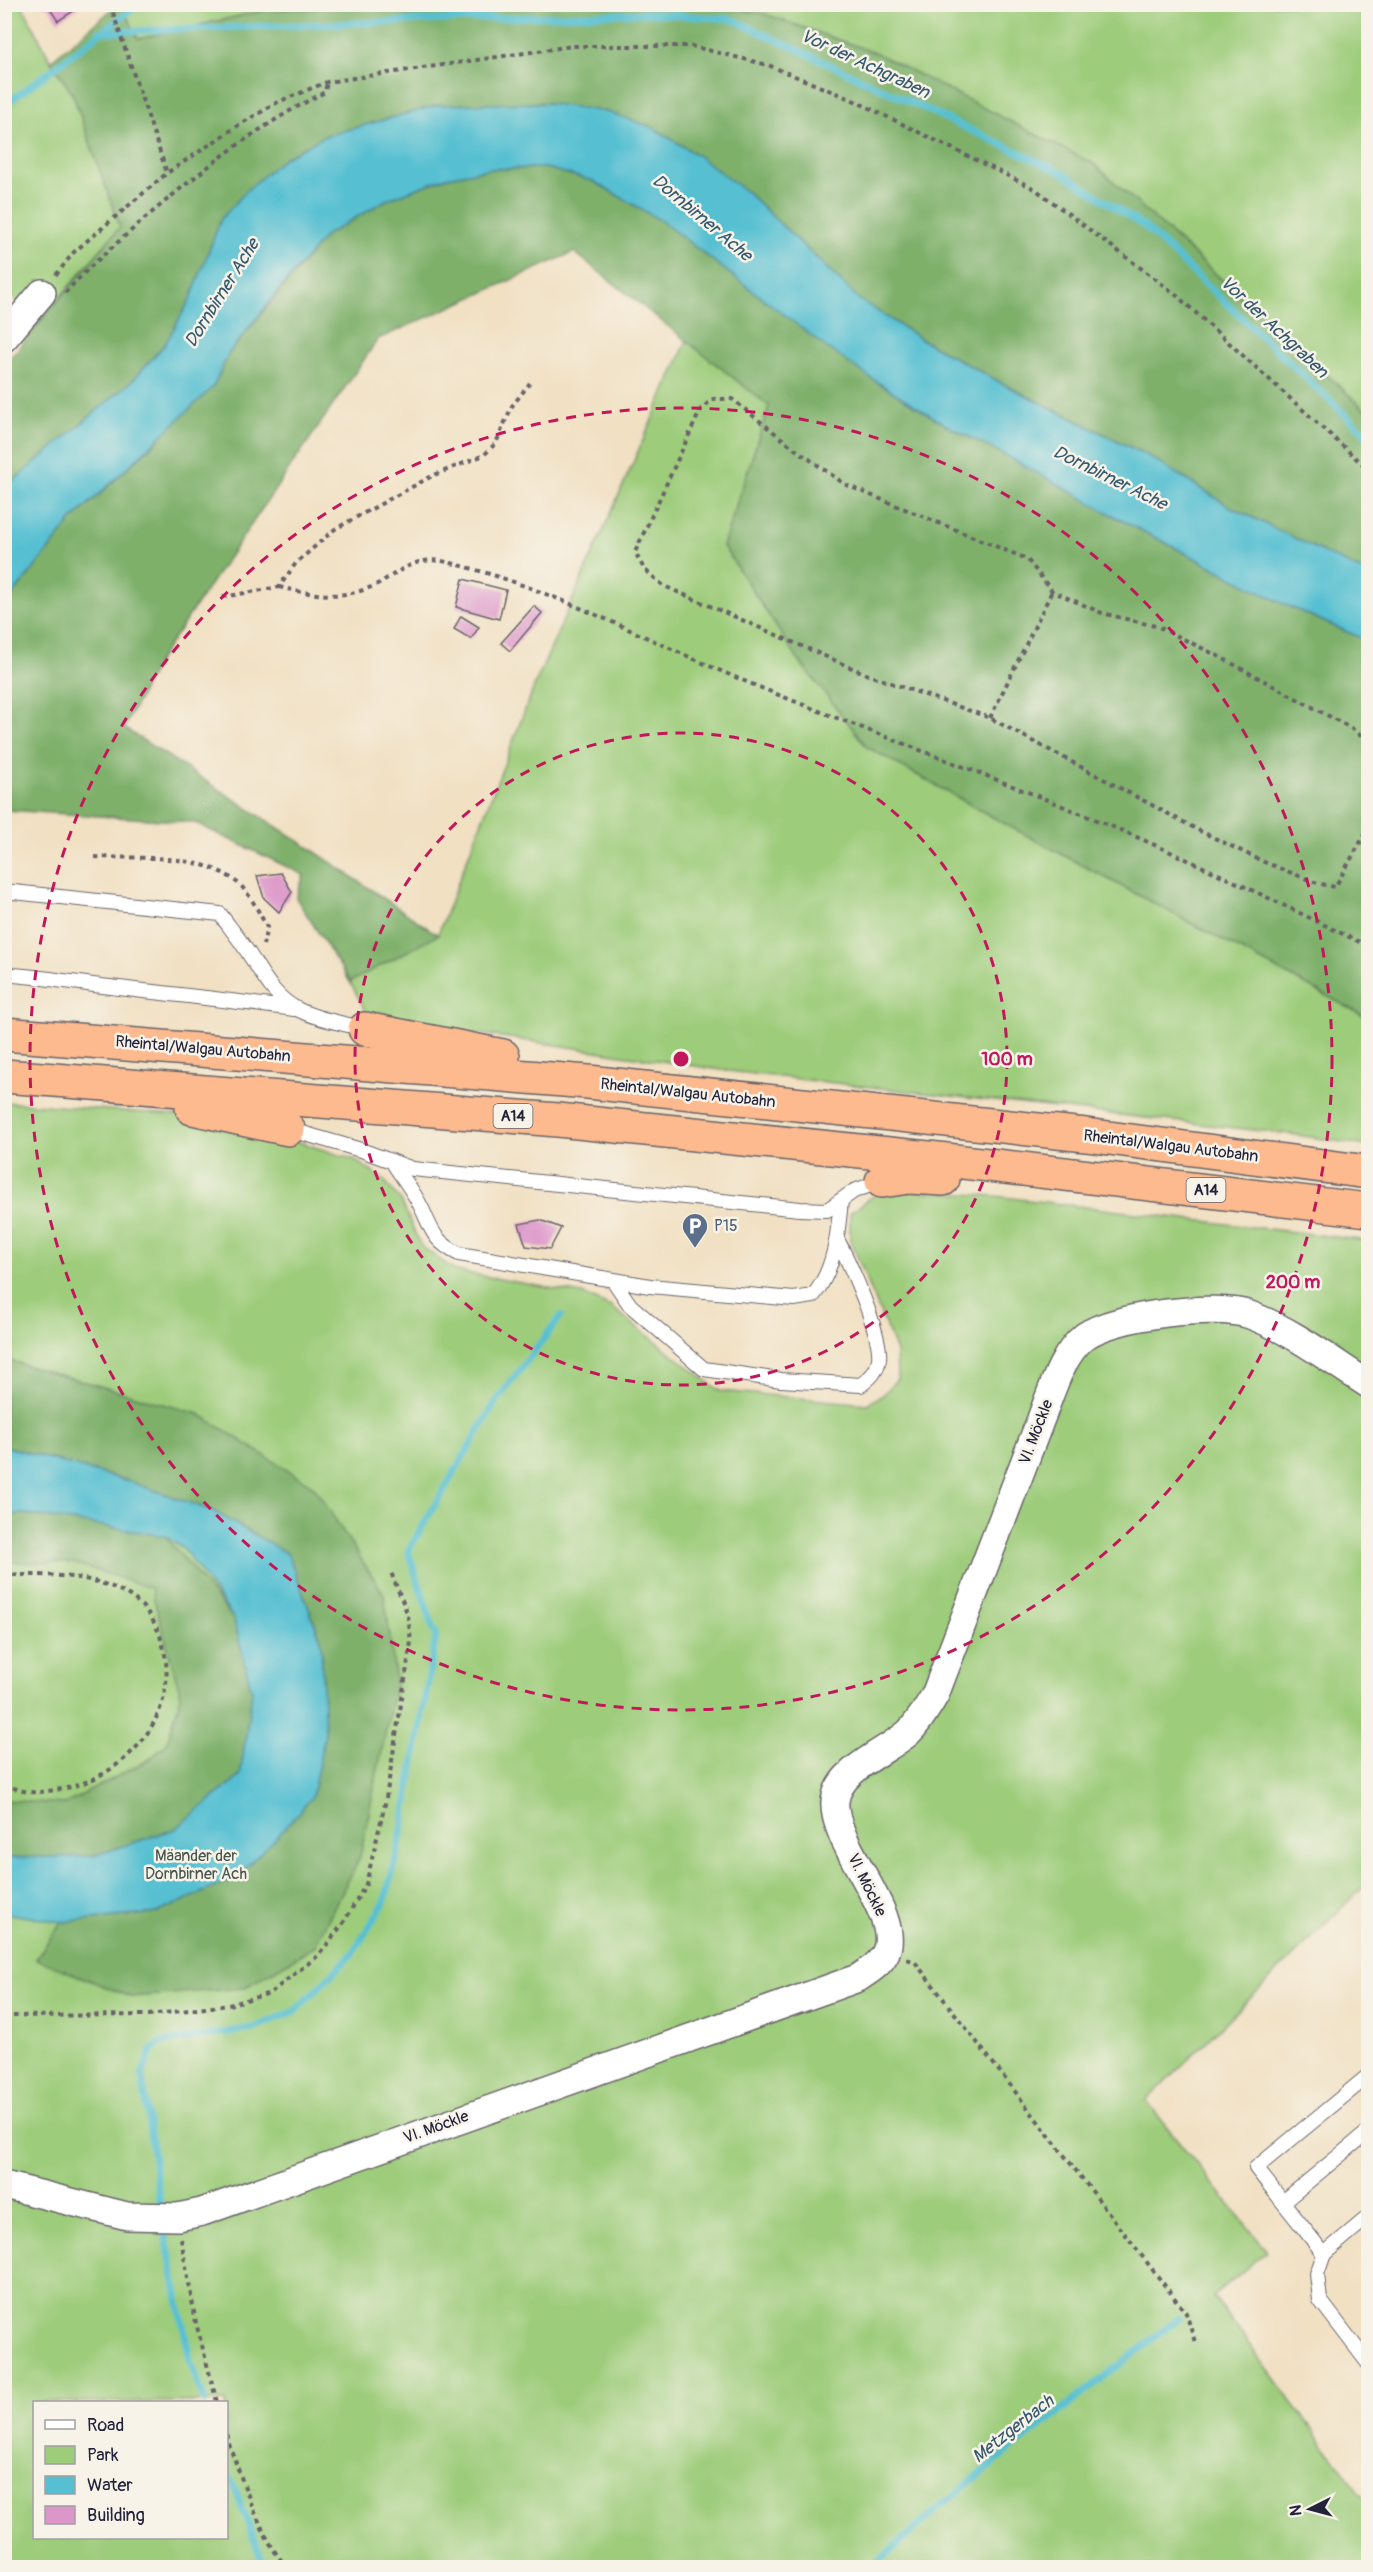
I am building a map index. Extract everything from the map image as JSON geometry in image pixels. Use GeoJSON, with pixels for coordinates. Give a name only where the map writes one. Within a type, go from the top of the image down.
{"type":"FeatureCollection","features":[{"type":"Feature","properties":{"kind":"highway"},"geometry":{"type":"LineString","coordinates":[[365,1029],[506,1057],[562,1063],[588,1082]]}},
{"type":"Feature","properties":{"kind":"highway","name":"Rheintal/Walgau Autobahn"},"geometry":{"type":"LineString","coordinates":[[4,1034],[588,1082],[1086,1135],[1368,1172]]}},
{"type":"Feature","properties":{"kind":"highway","name":"A14"},"geometry":{"type":"LineString","coordinates":[[4,1076],[558,1120],[1043,1171],[1368,1210]]}},
{"type":"Feature","properties":{"kind":"highway"},"geometry":{"type":"LineString","coordinates":[[88,1082],[146,1098],[288,1128]]}},
{"type":"Feature","properties":{"kind":"highway"},"geometry":{"type":"LineString","coordinates":[[882,1181],[909,1177],[987,1182],[1043,1171]]}},
{"type":"Feature","properties":{"kind":"street"},"geometry":{"type":"LineString","coordinates":[[4,338],[51,296]]}},
{"type":"Feature","properties":{"kind":"street","name":"VI. Möckle"},"geometry":{"type":"LineString","coordinates":[[4,2185],[127,2216],[178,2217],[202,2212],[858,1978],[877,1965],[887,1952],[884,1916],[840,1831],[835,1802],[840,1783],[907,1733],[922,1718],[935,1695],[1045,1407],[1072,1350],[1085,1336],[1101,1328],[1154,1315],[1205,1309],[1248,1314],[1281,1329],[1368,1384]]}},
{"type":"Feature","properties":{"kind":"lane"},"geometry":{"type":"LineString","coordinates":[[4,891],[220,914],[265,981],[278,996],[297,1009],[319,1018],[365,1029]]}},
{"type":"Feature","properties":{"kind":"lane"},"geometry":{"type":"LineString","coordinates":[[4,974],[204,996],[297,1009]]}},
{"type":"Feature","properties":{"kind":"lane"},"geometry":{"type":"LineString","coordinates":[[288,1128],[413,1169],[800,1209],[827,1210],[854,1191],[882,1181]]}},
{"type":"Feature","properties":{"kind":"lane"},"geometry":{"type":"LineString","coordinates":[[392,1161],[416,1198],[431,1230],[443,1246],[459,1254],[650,1286],[794,1299],[813,1296],[824,1283],[837,1239],[841,1200]]}},
{"type":"Feature","properties":{"kind":"lane"},"geometry":{"type":"LineString","coordinates":[[613,1280],[630,1305],[704,1369],[781,1380],[861,1385],[874,1375],[879,1357],[872,1321],[849,1261],[837,1239]]}},
{"type":"Feature","properties":{"kind":"lane"},"geometry":{"type":"LineString","coordinates":[[1324,2254],[1256,2168],[1368,2076]]}},
{"type":"Feature","properties":{"kind":"lane"},"geometry":{"type":"LineString","coordinates":[[1283,2202],[1368,2132]]}},
{"type":"Feature","properties":{"kind":"lane"},"geometry":{"type":"LineString","coordinates":[[1368,2217],[1324,2254],[1317,2274],[1320,2300],[1368,2363]]}},
{"type":"Feature","properties":{"kind":"path"},"geometry":{"type":"LineString","coordinates":[[110,4],[167,173]]}},
{"type":"Feature","properties":{"kind":"path"},"geometry":{"type":"LineString","coordinates":[[51,296],[74,252],[167,173],[278,102],[327,82],[572,46],[691,46],[768,65],[855,101],[1035,189],[1174,293],[1368,469]]}},
{"type":"Feature","properties":{"kind":"path"},"geometry":{"type":"LineString","coordinates":[[51,296],[86,270],[186,183],[268,124],[325,92],[327,82]]}},
{"type":"Feature","properties":{"kind":"path"},"geometry":{"type":"LineString","coordinates":[[279,587],[296,563],[335,529],[432,476],[484,455],[496,442],[512,406],[530,383]]}},
{"type":"Feature","properties":{"kind":"path"},"geometry":{"type":"LineString","coordinates":[[1368,742],[1351,728],[1220,657],[1158,627],[1102,613],[1052,591],[1027,560],[846,485],[795,449],[732,399],[712,399],[701,409],[635,552],[644,568],[664,586],[866,674],[990,718],[1200,831],[1264,862],[1317,884],[1335,887],[1368,829]]}},
{"type":"Feature","properties":{"kind":"path"},"geometry":{"type":"LineString","coordinates":[[223,597],[279,587],[311,595],[361,591],[421,560],[442,561],[497,575],[606,618],[666,648],[759,687],[1085,815],[1161,848],[1368,946]]}},
{"type":"Feature","properties":{"kind":"path"},"geometry":{"type":"LineString","coordinates":[[990,718],[1052,591]]}},
{"type":"Feature","properties":{"kind":"path"},"geometry":{"type":"LineString","coordinates":[[95,857],[192,863],[220,871],[239,885],[250,898],[267,927],[261,952],[251,958]]}},
{"type":"Feature","properties":{"kind":"path"},"geometry":{"type":"LineString","coordinates":[[4,2016],[149,2016],[229,2005],[270,1993],[319,1955],[362,1895],[385,1804],[411,1642],[408,1615],[390,1570]]}},
{"type":"Feature","properties":{"kind":"path"},"geometry":{"type":"LineString","coordinates":[[4,1575],[64,1576],[93,1580],[121,1591],[144,1607],[157,1624],[165,1652],[166,1675],[165,1692],[157,1716],[147,1734],[130,1755],[105,1774],[80,1785],[50,1791],[30,1792],[4,1785]]}},
{"type":"Feature","properties":{"kind":"path"},"geometry":{"type":"LineString","coordinates":[[887,1952],[915,1962],[1186,2313],[1195,2342]]}},
{"type":"Feature","properties":{"kind":"path"},"geometry":{"type":"LineString","coordinates":[[178,2217],[196,2323],[216,2401]]}},
{"type":"Feature","properties":{"kind":"path"},"geometry":{"type":"LineString","coordinates":[[228,2439],[251,2501],[276,2554],[289,2568]]}},
{"type":"Feature","properties":{"kind":"green space"},"geometry":{"type":"Polygon","coordinates":[[[438,4],[698,4],[765,14],[876,53],[1094,164],[1368,412],[1368,574],[1229,506],[1148,456],[1007,386],[926,342],[860,300],[748,193],[697,155],[652,127],[547,103],[438,105],[325,136],[284,158],[221,219],[191,298],[165,344],[132,381],[12,482],[5,492],[5,364],[120,227],[73,95],[51,61],[117,5],[122,5],[138,39],[266,10],[438,4]]]}},
{"type":"Feature","properties":{"kind":"green space"},"geometry":{"type":"Polygon","coordinates":[[[5,5],[22,5],[51,61],[73,95],[120,227],[35,326],[12,296],[5,302],[5,5]]]}},
{"type":"Feature","properties":{"kind":"green space"},"geometry":{"type":"Polygon","coordinates":[[[122,5],[438,5],[266,10],[138,39],[122,5]]]}},
{"type":"Feature","properties":{"kind":"green space"},"geometry":{"type":"Polygon","coordinates":[[[699,5],[1368,5],[1368,412],[1094,164],[765,14],[699,5]]]}},
{"type":"Feature","properties":{"kind":"green space"},"geometry":{"type":"Polygon","coordinates":[[[546,168],[593,181],[660,220],[827,347],[874,380],[946,425],[1123,521],[1286,605],[1368,641],[1368,1018],[998,820],[867,747],[797,658],[723,546],[769,406],[574,252],[378,339],[158,661],[124,728],[314,851],[438,935],[350,982],[296,898],[304,875],[193,822],[5,810],[4,606],[73,519],[158,440],[326,235],[386,200],[447,177],[489,169],[546,168]]]}},
{"type":"Feature","properties":{"kind":"green space"},"geometry":{"type":"Polygon","coordinates":[[[687,341],[769,406],[723,546],[797,658],[867,747],[998,820],[1368,1018],[1368,1146],[1290,1134],[728,1071],[369,1017],[350,982],[438,934],[536,682],[687,341]]]}},
{"type":"Feature","properties":{"kind":"green space","name":"Mäander der Dornbirner Ach"},"geometry":{"type":"Polygon","coordinates":[[[4,1102],[188,1116],[296,1141],[355,1160],[384,1180],[401,1201],[421,1246],[456,1271],[582,1294],[611,1307],[720,1391],[867,1404],[883,1395],[897,1379],[896,1351],[850,1239],[850,1213],[883,1189],[995,1196],[1368,1241],[1368,1882],[1146,2101],[1267,2251],[1213,2296],[1368,2504],[1368,2567],[5,2567],[4,1102]]]}},
{"type":"Feature","properties":{"kind":"green space"},"geometry":{"type":"Polygon","coordinates":[[[4,1359],[199,1414],[314,1487],[384,1594],[396,1681],[360,1857],[314,1947],[244,1988],[131,1997],[36,1959],[61,1922],[157,1913],[276,1838],[312,1796],[325,1734],[321,1640],[288,1554],[213,1511],[128,1481],[5,1446],[4,1359]]]}},
{"type":"Feature","properties":{"kind":"green space"},"geometry":{"type":"Polygon","coordinates":[[[27,1514],[164,1535],[234,1619],[252,1692],[241,1775],[175,1829],[93,1856],[5,1860],[4,1800],[65,1804],[148,1760],[166,1745],[181,1696],[151,1588],[73,1563],[5,1562],[5,1515],[27,1514]]]}},
{"type":"Feature","properties":{"kind":"water","name":"Dornbirner Ache"},"geometry":{"type":"Polygon","coordinates":[[[547,103],[607,112],[652,127],[697,155],[748,193],[860,300],[926,342],[1007,386],[1148,456],[1229,506],[1368,574],[1368,641],[1286,605],[1123,521],[946,425],[826,347],[660,220],[593,181],[546,168],[489,169],[447,177],[386,200],[326,235],[229,353],[213,387],[73,519],[5,605],[5,492],[12,482],[132,381],[165,344],[191,298],[221,219],[247,190],[284,158],[325,136],[438,105],[547,103]]]}},
{"type":"Feature","properties":{"kind":"water"},"geometry":{"type":"Polygon","coordinates":[[[4,1446],[128,1481],[213,1511],[288,1554],[321,1640],[325,1734],[312,1797],[276,1838],[235,1878],[157,1913],[61,1922],[5,1913],[5,1858],[93,1856],[175,1829],[240,1776],[252,1692],[234,1619],[184,1549],[165,1536],[27,1514],[5,1515],[4,1446]]]}},
{"type":"Feature","properties":{"kind":"building"},"geometry":{"type":"Polygon","coordinates":[[[43,4],[84,4],[58,21],[48,6],[46,8],[43,4]]]}},
{"type":"Feature","properties":{"kind":"building"},"geometry":{"type":"Polygon","coordinates":[[[463,579],[506,590],[499,619],[456,607],[463,579]]]}},
{"type":"Feature","properties":{"kind":"building"},"geometry":{"type":"Polygon","coordinates":[[[534,606],[542,613],[510,651],[501,643],[534,606]]]}},
{"type":"Feature","properties":{"kind":"building"},"geometry":{"type":"Polygon","coordinates":[[[461,616],[479,627],[471,639],[454,629],[461,616]]]}},
{"type":"Feature","properties":{"kind":"building"},"geometry":{"type":"Polygon","coordinates":[[[281,873],[292,892],[279,912],[264,898],[257,876],[281,873]]]}},
{"type":"Feature","properties":{"kind":"building"},"geometry":{"type":"Polygon","coordinates":[[[540,1220],[561,1228],[550,1249],[526,1246],[519,1224],[540,1220]]]}},
{"type":"Feature","properties":{"kind":"waterway"},"geometry":{"type":"LineString","coordinates":[[4,105],[140,4]]}},
{"type":"Feature","properties":{"kind":"waterway","name":"Vor der Achgraben"},"geometry":{"type":"LineString","coordinates":[[99,32],[644,13],[732,19],[1061,172],[1145,227],[1368,436]]}},
{"type":"Feature","properties":{"kind":"waterway"},"geometry":{"type":"LineString","coordinates":[[160,2204],[142,2075],[151,2051],[160,2043],[253,2028],[295,2011],[352,1954],[384,1903],[398,1851],[436,1636],[408,1551],[495,1403],[561,1316]]}},
{"type":"Feature","properties":{"kind":"waterway"},"geometry":{"type":"LineString","coordinates":[[165,2232],[190,2360],[205,2401]]}},
{"type":"Feature","properties":{"kind":"waterway","name":"Metzgerbach"},"geometry":{"type":"LineString","coordinates":[[871,2568],[957,2492],[1178,2319]]}},
{"type":"Feature","properties":{"kind":"waterway"},"geometry":{"type":"LineString","coordinates":[[228,2471],[265,2568]]}},
{"type":"Feature","properties":{"kind":"place","name":"P15"},"geometry":{"type":"Point","coordinates":[695,1249]}}]}
